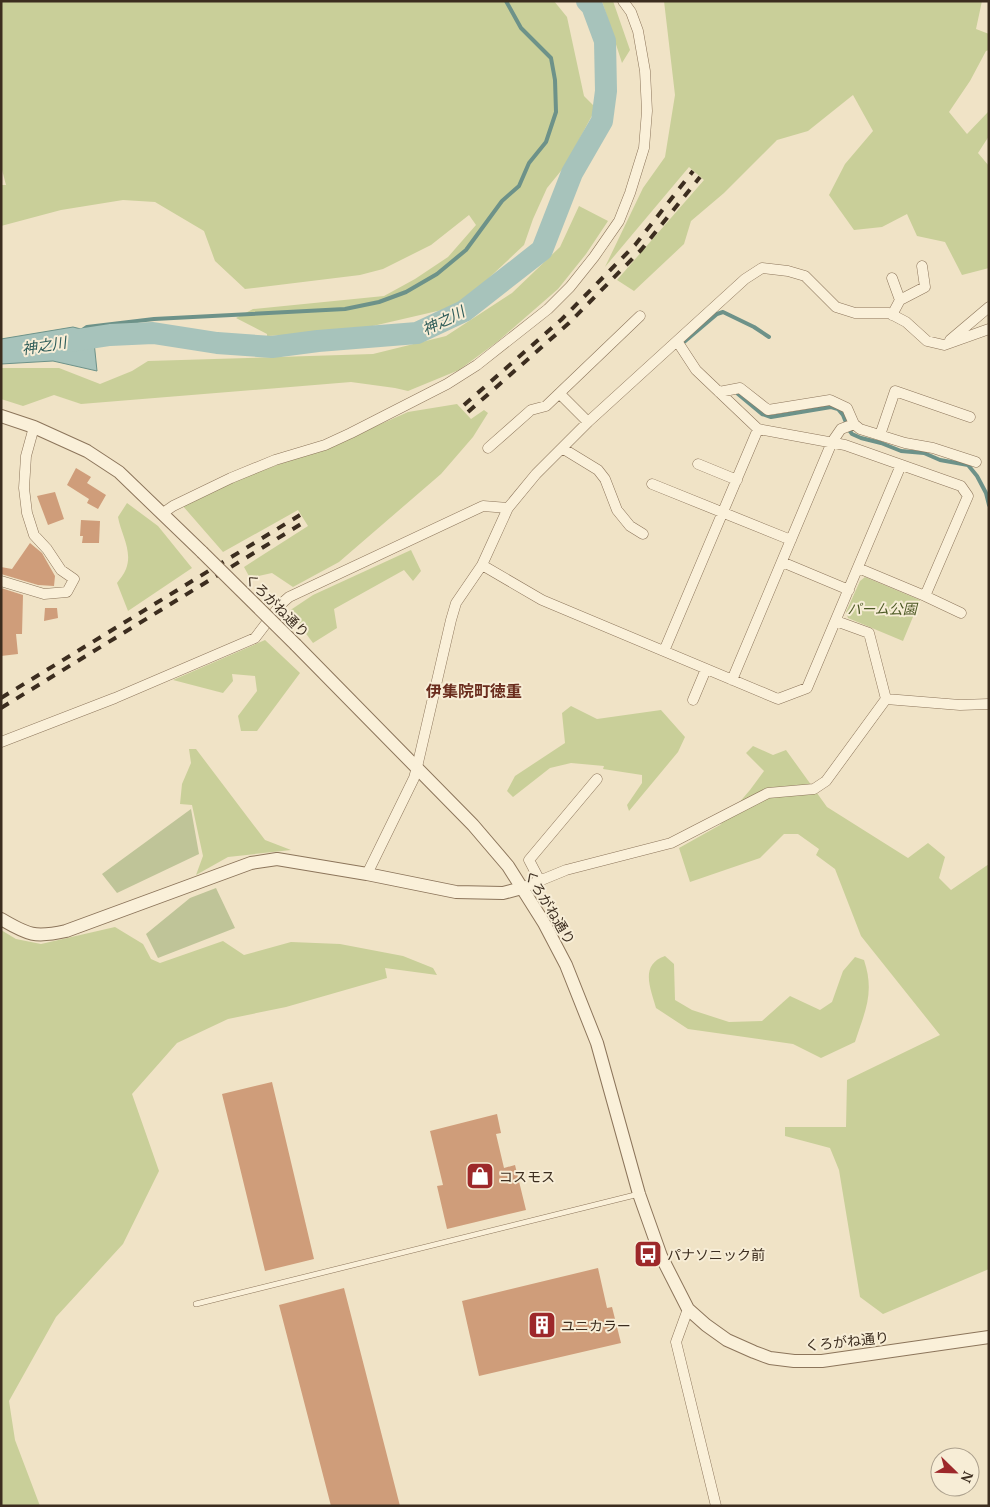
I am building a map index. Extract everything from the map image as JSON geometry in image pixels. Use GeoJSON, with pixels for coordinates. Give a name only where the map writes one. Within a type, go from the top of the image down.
{"type":"FeatureCollection","features":[{"type":"Feature","properties":{"kind":"street"},"geometry":{"type":"LineString","coordinates":[[163,513],[173,506],[231,478],[275,460],[325,445],[352,434],[447,384],[477,365],[548,309],[570,287],[619,221],[644,148],[646,111],[645,71],[638,31],[623,1]]}},
{"type":"Feature","properties":{"kind":"street"},"geometry":{"type":"LineString","coordinates":[[892,314],[900,300],[925,287],[922,266]]}},
{"type":"Feature","properties":{"kind":"street"},"geometry":{"type":"LineString","coordinates":[[367,874],[414,778],[456,603],[482,565],[508,508],[536,474],[588,422],[746,279],[762,268],[788,271],[805,276],[836,307],[855,313],[892,314],[906,322],[927,341],[944,345],[989,329]]}},
{"type":"Feature","properties":{"kind":"street"},"geometry":{"type":"LineString","coordinates":[[892,278],[900,300]]}},
{"type":"Feature","properties":{"kind":"street"},"geometry":{"type":"LineString","coordinates":[[944,345],[989,307]]}},
{"type":"Feature","properties":{"kind":"street"},"geometry":{"type":"LineString","coordinates":[[488,448],[531,410],[546,406],[560,394],[640,316]]}},
{"type":"Feature","properties":{"kind":"street"},"geometry":{"type":"LineString","coordinates":[[678,341],[696,370],[758,429],[845,445],[961,486],[968,496],[925,596]]}},
{"type":"Feature","properties":{"kind":"street"},"geometry":{"type":"LineString","coordinates":[[719,392],[740,388],[768,410],[830,400],[848,408],[847,426],[832,442],[732,680]]}},
{"type":"Feature","properties":{"kind":"street"},"geometry":{"type":"LineString","coordinates":[[880,435],[896,391],[970,418]]}},
{"type":"Feature","properties":{"kind":"street"},"geometry":{"type":"LineString","coordinates":[[560,394],[588,422]]}},
{"type":"Feature","properties":{"kind":"street","name":"くろがね通り"},"geometry":{"type":"LineString","coordinates":[[1,416],[17,420],[87,451],[119,472],[296,645],[493,847],[522,888],[563,958],[594,1035],[639,1194],[661,1256],[688,1309],[727,1340],[770,1358],[794,1361],[822,1361],[989,1337]]}},
{"type":"Feature","properties":{"kind":"street"},"geometry":{"type":"LineString","coordinates":[[847,426],[905,443],[933,448],[976,462]]}},
{"type":"Feature","properties":{"kind":"street"},"geometry":{"type":"LineString","coordinates":[[1,581],[44,594],[67,592],[74,579],[61,570],[47,549],[34,535],[27,513],[24,488],[26,456],[34,427]]}},
{"type":"Feature","properties":{"kind":"street"},"geometry":{"type":"LineString","coordinates":[[664,651],[758,429]]}},
{"type":"Feature","properties":{"kind":"street"},"geometry":{"type":"LineString","coordinates":[[562,448],[598,470],[605,479],[617,510],[630,526],[643,534]]}},
{"type":"Feature","properties":{"kind":"street"},"geometry":{"type":"LineString","coordinates":[[698,464],[737,480]]}},
{"type":"Feature","properties":{"kind":"street"},"geometry":{"type":"LineString","coordinates":[[482,565],[542,600],[778,699],[807,688],[901,465]]}},
{"type":"Feature","properties":{"kind":"street"},"geometry":{"type":"LineString","coordinates":[[652,484],[790,540]]}},
{"type":"Feature","properties":{"kind":"street"},"geometry":{"type":"LineString","coordinates":[[1,742],[115,698],[255,638],[289,596],[483,506],[508,508]]}},
{"type":"Feature","properties":{"kind":"street"},"geometry":{"type":"LineString","coordinates":[[782,562],[849,590]]}},
{"type":"Feature","properties":{"kind":"street"},"geometry":{"type":"LineString","coordinates":[[858,568],[961,613]]}},
{"type":"Feature","properties":{"kind":"street"},"geometry":{"type":"LineString","coordinates":[[836,621],[869,633],[886,699]]}},
{"type":"Feature","properties":{"kind":"street"},"geometry":{"type":"LineString","coordinates":[[693,700],[706,669]]}},
{"type":"Feature","properties":{"kind":"street"},"geometry":{"type":"LineString","coordinates":[[886,699],[960,705],[989,704]]}},
{"type":"Feature","properties":{"kind":"street"},"geometry":{"type":"LineString","coordinates":[[1,919],[30,934],[45,936],[251,863],[278,859],[456,892],[503,893],[522,888],[566,870],[671,843],[768,793],[814,789],[826,781],[886,699]]}},
{"type":"Feature","properties":{"kind":"street"},"geometry":{"type":"LineString","coordinates":[[540,881],[529,860],[597,779]]}},
{"type":"Feature","properties":{"kind":"street"},"geometry":{"type":"LineString","coordinates":[[688,1309],[676,1342],[716,1506]]}},
{"type":"Feature","properties":{"kind":"lane"},"geometry":{"type":"LineString","coordinates":[[196,1304],[639,1194]]}},
{"type":"Feature","properties":{"kind":"green space"},"geometry":{"type":"Polygon","coordinates":[[[1,1],[554,1],[567,17],[584,96],[596,108],[565,166],[547,188],[524,245],[459,306],[347,332],[267,336],[267,334],[236,318],[253,309],[384,296],[415,279],[448,257],[476,225],[469,215],[431,245],[383,269],[360,275],[245,289],[215,261],[204,231],[155,202],[123,200],[61,210],[1,226],[1,185],[6,185],[1,166],[1,1]]]}},
{"type":"Feature","properties":{"kind":"green space"},"geometry":{"type":"Polygon","coordinates":[[[602,1],[613,1],[630,50],[622,63],[602,1]]]}},
{"type":"Feature","properties":{"kind":"green space"},"geometry":{"type":"Polygon","coordinates":[[[664,1],[982,1],[976,29],[989,34],[989,50],[986,51],[970,81],[949,112],[967,134],[989,113],[989,136],[978,153],[989,166],[989,268],[962,275],[945,242],[917,236],[907,214],[882,227],[854,230],[829,195],[845,164],[873,131],[853,95],[808,131],[777,140],[724,193],[691,221],[684,244],[634,291],[617,280],[704,180],[689,167],[605,267],[643,188],[665,157],[675,95],[664,1]]]}},
{"type":"Feature","properties":{"kind":"green space"},"geometry":{"type":"Polygon","coordinates":[[[579,206],[608,221],[586,254],[558,289],[497,342],[459,370],[408,391],[351,382],[81,404],[54,395],[23,406],[1,399],[1,368],[59,368],[100,384],[132,371],[148,361],[373,354],[446,336],[512,293],[560,247],[579,206]]]}},
{"type":"Feature","properties":{"kind":"green space"},"geometry":{"type":"Polygon","coordinates":[[[457,404],[471,419],[484,410],[488,413],[473,437],[441,474],[339,562],[293,587],[272,573],[250,578],[244,567],[308,526],[298,510],[223,552],[182,505],[236,480],[340,442],[408,412],[457,404]]]}},
{"type":"Feature","properties":{"kind":"green space"},"geometry":{"type":"Polygon","coordinates":[[[127,503],[158,526],[192,568],[128,611],[117,583],[125,571],[128,562],[127,549],[118,517],[127,503]]]}},
{"type":"Feature","properties":{"kind":"green space"},"geometry":{"type":"Polygon","coordinates":[[[411,550],[421,571],[413,581],[404,570],[334,609],[337,628],[313,643],[289,611],[313,595],[411,550]]]}},
{"type":"Feature","properties":{"kind":"green space","name":"パーム公園"},"geometry":{"type":"Polygon","coordinates":[[[865,577],[920,600],[903,641],[848,618],[846,612],[860,581],[865,577]]]}},
{"type":"Feature","properties":{"kind":"green space"},"geometry":{"type":"Polygon","coordinates":[[[265,640],[300,673],[257,731],[241,731],[238,716],[257,691],[255,676],[232,674],[233,681],[223,693],[173,680],[265,640]]]}},
{"type":"Feature","properties":{"kind":"green space"},"geometry":{"type":"Polygon","coordinates":[[[571,706],[597,719],[661,710],[685,737],[678,752],[629,811],[627,805],[642,783],[642,775],[603,769],[604,766],[571,763],[550,768],[513,797],[507,791],[515,776],[565,743],[562,713],[571,706]]]}},
{"type":"Feature","properties":{"kind":"green space"},"geometry":{"type":"Polygon","coordinates":[[[753,746],[773,755],[786,750],[827,807],[908,858],[928,843],[945,857],[939,878],[951,890],[989,864],[989,1269],[883,1314],[860,1297],[839,1170],[830,1148],[785,1136],[785,1127],[846,1127],[847,1080],[940,1035],[861,936],[835,869],[816,855],[819,849],[798,834],[784,834],[760,858],[690,882],[679,848],[720,825],[764,771],[746,753],[753,746]]]}},
{"type":"Feature","properties":{"kind":"green space"},"geometry":{"type":"Polygon","coordinates":[[[189,749],[196,749],[265,840],[291,850],[228,857],[196,875],[203,856],[192,805],[180,804],[182,784],[191,763],[189,749]]]}},
{"type":"Feature","properties":{"kind":"green space"},"geometry":{"type":"Polygon","coordinates":[[[191,809],[199,854],[117,893],[102,874],[191,809]]]}},
{"type":"Feature","properties":{"kind":"green space"},"geometry":{"type":"Polygon","coordinates":[[[216,888],[235,928],[158,958],[146,934],[190,898],[216,888]]]}},
{"type":"Feature","properties":{"kind":"green space"},"geometry":{"type":"Polygon","coordinates":[[[115,927],[143,944],[151,959],[160,963],[223,941],[244,955],[291,942],[340,944],[403,956],[433,968],[437,975],[385,968],[387,978],[286,1007],[228,1019],[177,1043],[132,1094],[159,1171],[123,1244],[56,1317],[9,1401],[15,1440],[40,1506],[1,1506],[1,930],[16,939],[41,944],[115,927]]]}},
{"type":"Feature","properties":{"kind":"green space"},"geometry":{"type":"Polygon","coordinates":[[[665,956],[674,964],[675,1000],[692,1010],[729,1022],[762,1021],[790,996],[820,1010],[832,1002],[843,971],[855,957],[864,960],[869,982],[869,992],[855,1042],[821,1058],[793,1044],[688,1029],[656,1008],[650,986],[649,971],[657,960],[665,956]]]}},
{"type":"Feature","properties":{"kind":"water"},"geometry":{"type":"Polygon","coordinates":[[[73,327],[93,332],[97,371],[53,361],[1,364],[1,339],[73,327]]]}},
{"type":"Feature","properties":{"kind":"building"},"geometry":{"type":"Polygon","coordinates":[[[76,468],[91,477],[87,483],[106,495],[98,509],[87,503],[89,499],[67,485],[76,468]]]}},
{"type":"Feature","properties":{"kind":"building"},"geometry":{"type":"Polygon","coordinates":[[[55,492],[64,519],[48,525],[37,496],[55,492]]]}},
{"type":"Feature","properties":{"kind":"building"},"geometry":{"type":"Polygon","coordinates":[[[81,520],[100,521],[99,543],[82,543],[83,536],[80,536],[81,520]]]}},
{"type":"Feature","properties":{"kind":"building"},"geometry":{"type":"Polygon","coordinates":[[[30,543],[42,553],[55,576],[54,586],[38,585],[1,574],[1,567],[12,569],[30,543]]]}},
{"type":"Feature","properties":{"kind":"building"},"geometry":{"type":"Polygon","coordinates":[[[1,588],[23,595],[22,634],[16,634],[18,654],[1,656],[1,588]]]}},
{"type":"Feature","properties":{"kind":"building"},"geometry":{"type":"Polygon","coordinates":[[[45,608],[57,608],[58,618],[44,621],[45,608]]]}},
{"type":"Feature","properties":{"kind":"building"},"geometry":{"type":"Polygon","coordinates":[[[272,1082],[314,1259],[265,1271],[222,1094],[272,1082]]]}},
{"type":"Feature","properties":{"kind":"building","name":"コスモス"},"geometry":{"type":"Polygon","coordinates":[[[497,1114],[501,1133],[496,1134],[504,1168],[515,1165],[526,1210],[447,1229],[437,1186],[443,1185],[430,1131],[497,1114]]]}},
{"type":"Feature","properties":{"kind":"building","name":"ユニカラー"},"geometry":{"type":"Polygon","coordinates":[[[598,1268],[607,1308],[612,1307],[621,1343],[479,1376],[462,1301],[598,1268]]]}},
{"type":"Feature","properties":{"kind":"building"},"geometry":{"type":"Polygon","coordinates":[[[344,1288],[400,1506],[331,1506],[279,1305],[344,1288]]]}},
{"type":"Feature","properties":{"kind":"waterway"},"geometry":{"type":"LineString","coordinates":[[81,331],[87,327],[154,319],[345,309],[379,302],[406,292],[437,274],[466,250],[502,201],[519,186],[529,163],[546,142],[556,112],[555,80],[551,58],[521,28],[506,1]]}},
{"type":"Feature","properties":{"kind":"waterway","name":"神之川"},"geometry":{"type":"LineString","coordinates":[[64,342],[110,335],[153,333],[217,343],[272,347],[318,341],[417,333],[464,311],[542,250],[572,173],[602,121],[606,91],[605,41],[592,6],[587,1]]}},
{"type":"Feature","properties":{"kind":"waterway"},"geometry":{"type":"LineString","coordinates":[[684,342],[717,314],[723,312],[754,327],[769,337]]}},
{"type":"Feature","properties":{"kind":"waterway"},"geometry":{"type":"LineString","coordinates":[[738,394],[762,414],[771,417],[831,407],[838,409],[852,434],[861,438],[901,451],[924,453],[940,460],[968,465],[977,476],[986,493],[989,505]]}},
{"type":"Feature","properties":{"kind":"railway"},"geometry":{"type":"LineString","coordinates":[[464,405],[562,319],[635,245],[693,171]]}},
{"type":"Feature","properties":{"kind":"railway"},"geometry":{"type":"LineString","coordinates":[[468,412],[569,323],[641,250],[700,177]]}},
{"type":"Feature","properties":{"kind":"railway"},"geometry":{"type":"LineString","coordinates":[[1,698],[300,515]]}},
{"type":"Feature","properties":{"kind":"railway"},"geometry":{"type":"LineString","coordinates":[[1,708],[306,521]]}},
{"type":"Feature","properties":{"kind":"place","name":"コスモス"},"geometry":{"type":"Point","coordinates":[480,1176]}},
{"type":"Feature","properties":{"kind":"place","name":"パナソニック前"},"geometry":{"type":"Point","coordinates":[648,1254]}},
{"type":"Feature","properties":{"kind":"place","name":"ユニカラー"},"geometry":{"type":"Point","coordinates":[542,1325]}},
{"type":"Feature","properties":{"kind":"district","name":"伊集院町徳重"},"geometry":{"type":"Point","coordinates":[474,691]}}]}
